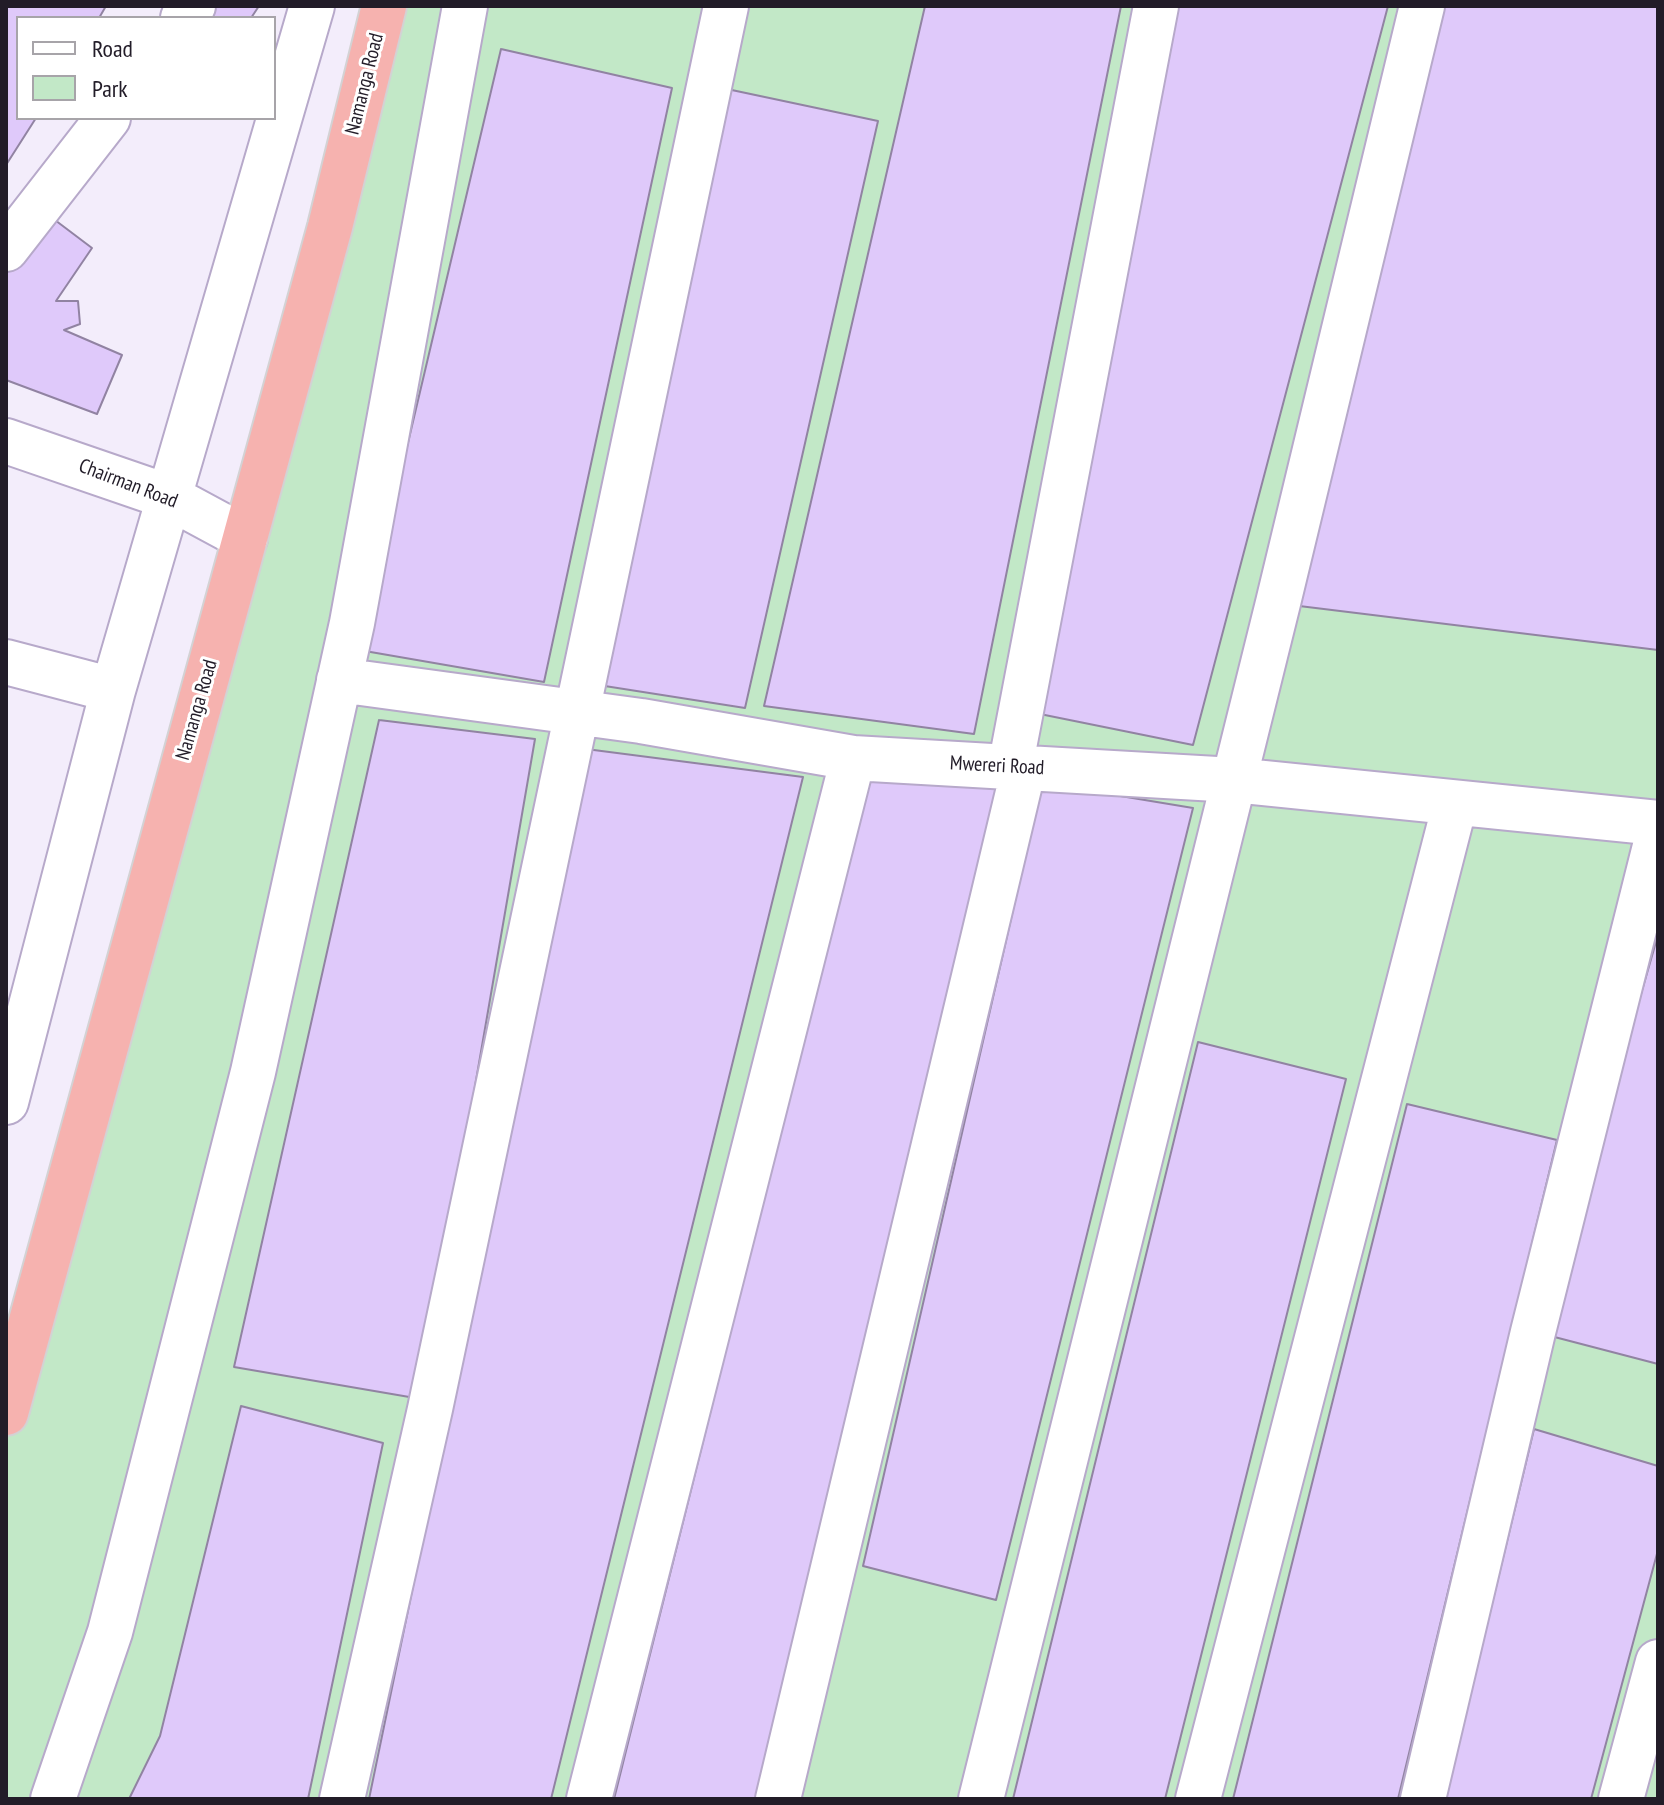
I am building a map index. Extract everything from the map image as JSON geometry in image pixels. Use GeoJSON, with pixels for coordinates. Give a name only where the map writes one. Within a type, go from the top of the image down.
{"type":"FeatureCollection","features":[{"type":"Feature","properties":{"kind":"highway","name":"Namanga Road"},"geometry":{"type":"LineString","coordinates":[[6,1413],[330,227],[384,6]]}},
{"type":"Feature","properties":{"kind":"street"},"geometry":{"type":"LineString","coordinates":[[6,1102],[113,690],[312,6]]}},
{"type":"Feature","properties":{"kind":"street"},"geometry":{"type":"LineString","coordinates":[[53,1799],[110,1632],[253,1072],[339,680],[465,6]]}},
{"type":"Feature","properties":{"kind":"street"},"geometry":{"type":"LineString","coordinates":[[342,1799],[430,1409],[726,6]]}},
{"type":"Feature","properties":{"kind":"street"},"geometry":{"type":"LineString","coordinates":[[778,1799],[1017,768],[1156,6]]}},
{"type":"Feature","properties":{"kind":"street"},"geometry":{"type":"LineString","coordinates":[[981,1799],[1422,6]]}},
{"type":"Feature","properties":{"kind":"street"},"geometry":{"type":"LineString","coordinates":[[6,249],[106,120]]}},
{"type":"Feature","properties":{"kind":"street","name":"Chairman Road"},"geometry":{"type":"LineString","coordinates":[[6,441],[169,497],[245,538]]}},
{"type":"Feature","properties":{"kind":"street"},"geometry":{"type":"LineString","coordinates":[[6,662],[113,690]]}},
{"type":"Feature","properties":{"kind":"street","name":"Mwereri Road"},"geometry":{"type":"LineString","coordinates":[[339,680],[577,711],[853,758],[1234,780],[1658,823]]}},
{"type":"Feature","properties":{"kind":"street"},"geometry":{"type":"LineString","coordinates":[[589,1799],[853,758]]}},
{"type":"Feature","properties":{"kind":"street"},"geometry":{"type":"LineString","coordinates":[[1198,1799],[1455,804]]}},
{"type":"Feature","properties":{"kind":"street"},"geometry":{"type":"LineString","coordinates":[[1423,1799],[1533,1332],[1658,834]]}},
{"type":"Feature","properties":{"kind":"street"},"geometry":{"type":"LineString","coordinates":[[1621,1799],[1658,1662]]}},
{"type":"Feature","properties":{"kind":"green space"},"geometry":{"type":"Polygon","coordinates":[[[384,6],[1658,6],[1658,1799],[6,1799],[6,1413],[384,6]]]}},
{"type":"Feature","properties":{"kind":"building"},"geometry":{"type":"Polygon","coordinates":[[[6,6],[106,6],[100,16],[16,16],[16,120],[35,120],[6,165],[6,6]]]}},
{"type":"Feature","properties":{"kind":"building"},"geometry":{"type":"Polygon","coordinates":[[[206,6],[259,6],[252,16],[201,16],[206,6]]]}},
{"type":"Feature","properties":{"kind":"building"},"geometry":{"type":"Polygon","coordinates":[[[925,6],[1121,6],[974,734],[764,706],[925,6]]]}},
{"type":"Feature","properties":{"kind":"building"},"geometry":{"type":"Polygon","coordinates":[[[1161,6],[1388,6],[1193,745],[1030,712],[1161,6]]]}},
{"type":"Feature","properties":{"kind":"building"},"geometry":{"type":"Polygon","coordinates":[[[1428,6],[1658,6],[1658,650],[1283,604],[1428,6]]]}},
{"type":"Feature","properties":{"kind":"building"},"geometry":{"type":"Polygon","coordinates":[[[501,49],[672,88],[544,682],[359,650],[501,49]]]}},
{"type":"Feature","properties":{"kind":"building"},"geometry":{"type":"Polygon","coordinates":[[[727,89],[878,121],[745,708],[592,684],[727,89]]]}},
{"type":"Feature","properties":{"kind":"building"},"geometry":{"type":"Polygon","coordinates":[[[43,211],[92,248],[56,301],[78,301],[80,324],[64,330],[122,355],[97,414],[6,380],[6,265],[43,211]]]}},
{"type":"Feature","properties":{"kind":"building"},"geometry":{"type":"Polygon","coordinates":[[[379,720],[535,739],[421,1399],[234,1367],[379,720]]]}},
{"type":"Feature","properties":{"kind":"building"},"geometry":{"type":"Polygon","coordinates":[[[586,749],[803,777],[551,1799],[369,1799],[586,749]]]}},
{"type":"Feature","properties":{"kind":"building"},"geometry":{"type":"Polygon","coordinates":[[[871,766],[1015,788],[771,1799],[614,1799],[871,766]]]}},
{"type":"Feature","properties":{"kind":"building"},"geometry":{"type":"Polygon","coordinates":[[[1042,783],[1193,808],[996,1600],[863,1566],[1042,783]]]}},
{"type":"Feature","properties":{"kind":"building"},"geometry":{"type":"Polygon","coordinates":[[[1658,935],[1658,1364],[1543,1334],[1658,935]]]}},
{"type":"Feature","properties":{"kind":"building"},"geometry":{"type":"Polygon","coordinates":[[[1198,1042],[1346,1079],[1165,1799],[1013,1799],[1198,1042]]]}},
{"type":"Feature","properties":{"kind":"building"},"geometry":{"type":"Polygon","coordinates":[[[1407,1104],[1557,1140],[1398,1799],[1233,1799],[1407,1104]]]}},
{"type":"Feature","properties":{"kind":"building"},"geometry":{"type":"Polygon","coordinates":[[[241,1406],[383,1443],[308,1799],[129,1799],[160,1736],[241,1406]]]}},
{"type":"Feature","properties":{"kind":"building"},"geometry":{"type":"Polygon","coordinates":[[[1534,1429],[1658,1466],[1658,1550],[1591,1799],[1445,1799],[1534,1429]]]}}]}
